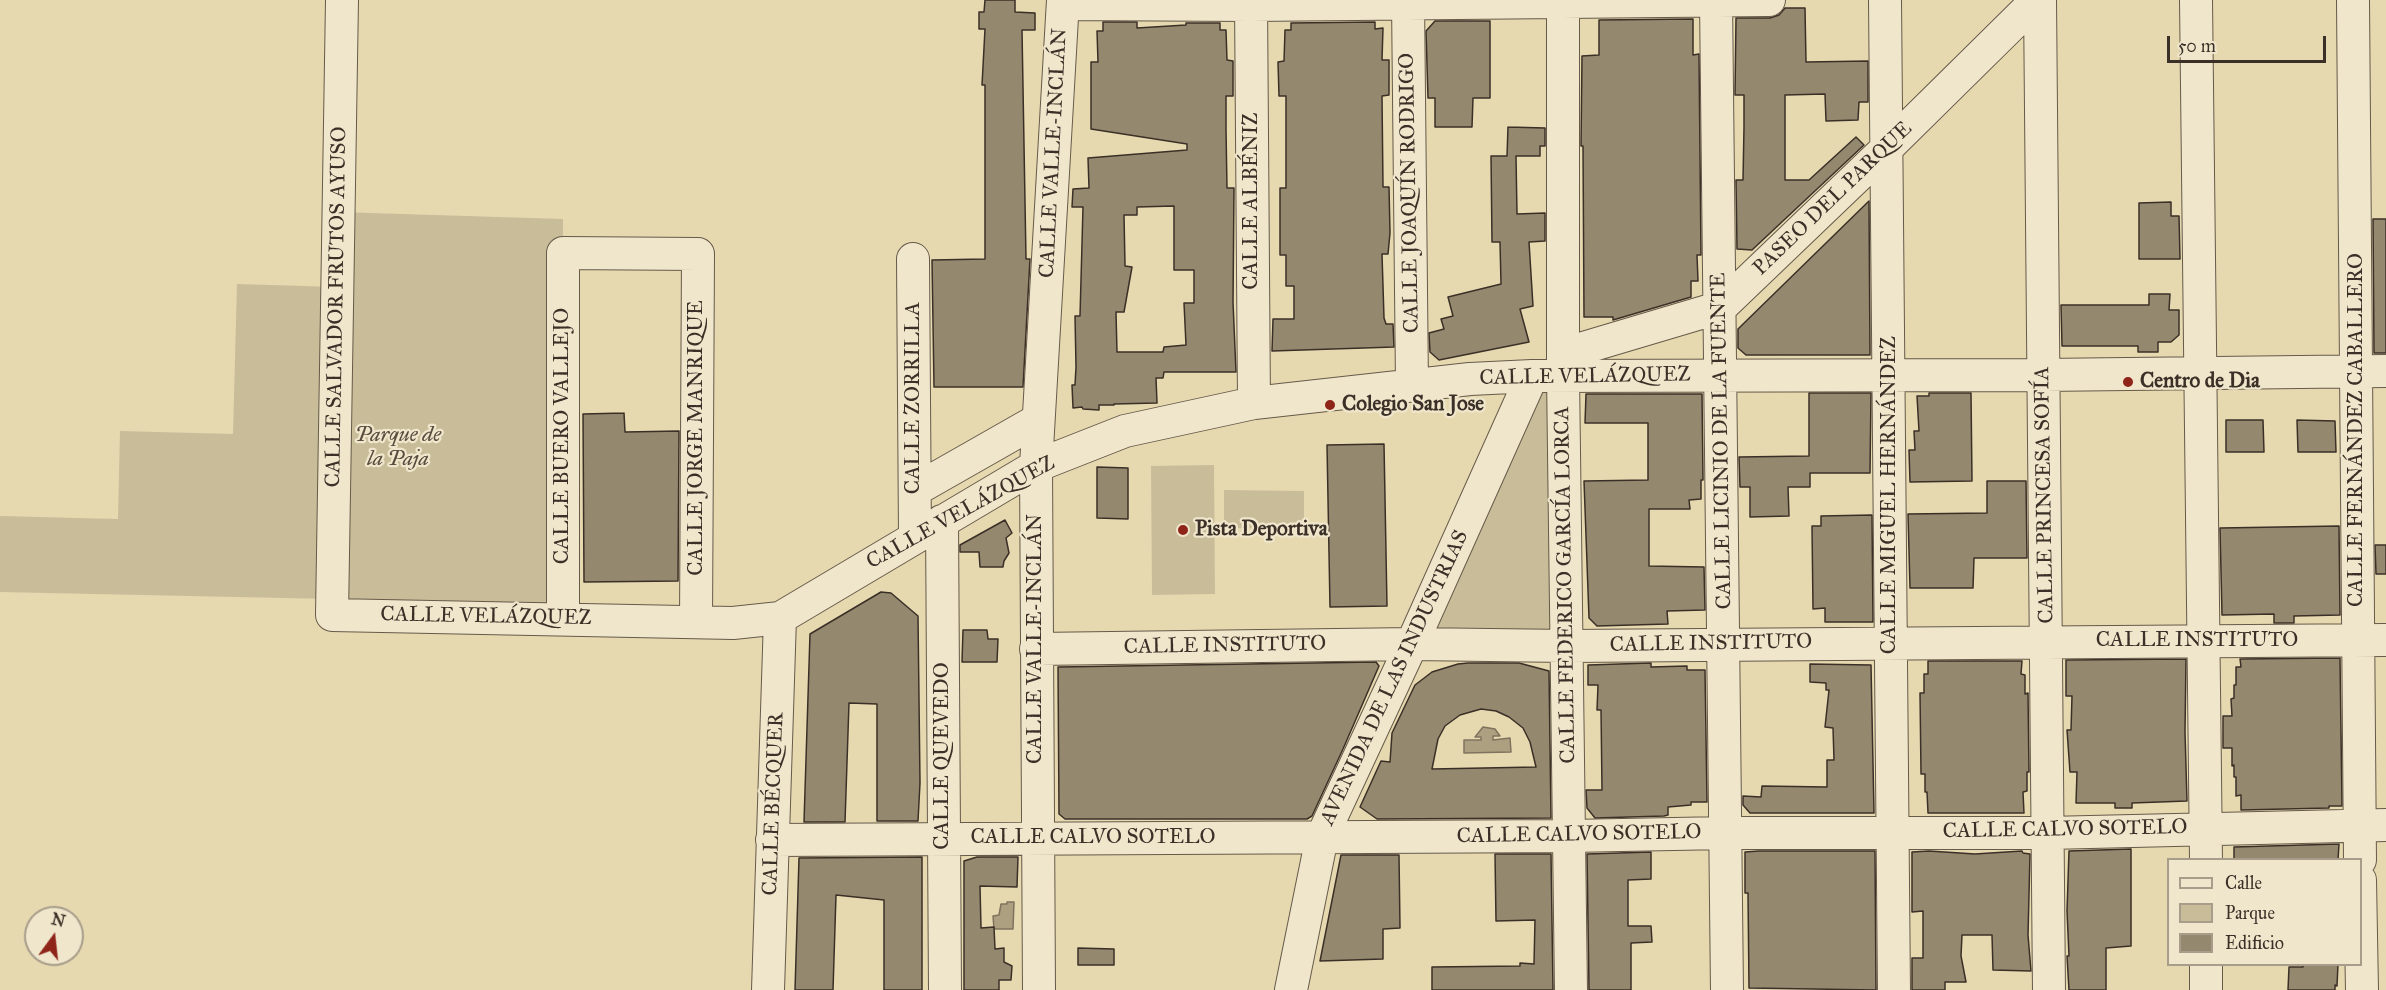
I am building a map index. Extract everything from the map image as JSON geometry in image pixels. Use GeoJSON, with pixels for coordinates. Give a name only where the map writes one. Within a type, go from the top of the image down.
{"type":"FeatureCollection","features":[{"type":"Feature","properties":{"kind":"street","name":"CALLE SALVADOR FRUTOS AYUSO"},"geometry":{"type":"LineString","coordinates":[[332,615],[342,0]]}},
{"type":"Feature","properties":{"kind":"street","name":"CALLE LICINIO DE LA FUENTE"},"geometry":{"type":"LineString","coordinates":[[1716,0],[1727,990]]}},
{"type":"Feature","properties":{"kind":"street"},"geometry":{"type":"LineString","coordinates":[[1063,2],[1769,0]]}},
{"type":"Feature","properties":{"kind":"street","name":"CALLE MIGUEL HERNÁNDEZ"},"geometry":{"type":"LineString","coordinates":[[1885,0],[1894,990]]}},
{"type":"Feature","properties":{"kind":"street","name":"PASEO DEL PARQUE"},"geometry":{"type":"LineString","coordinates":[[1563,364],[1720,307],[2038,0]]}},
{"type":"Feature","properties":{"kind":"street","name":"CALLE PRINCESA SOFÍA"},"geometry":{"type":"LineString","coordinates":[[2038,0],[2047,642],[2049,990]]}},
{"type":"Feature","properties":{"kind":"street"},"geometry":{"type":"LineString","coordinates":[[2196,0],[2206,858]]}},
{"type":"Feature","properties":{"kind":"street","name":"CALLE FERNÁNDEZ CABALLERO"},"geometry":{"type":"LineString","coordinates":[[2353,0],[2372,371],[2373,826],[2361,858]]}},
{"type":"Feature","properties":{"kind":"street","name":"CALLE FEDERICO GARCÍA LORCA"},"geometry":{"type":"LineString","coordinates":[[1563,1],[1563,364],[1572,990]]}},
{"type":"Feature","properties":{"kind":"street","name":"CALLE VALLE-INCLÁN"},"geometry":{"type":"LineString","coordinates":[[1039,990],[1036,466],[1063,2]]}},
{"type":"Feature","properties":{"kind":"street","name":"CALLE JOAQUÍN RODRIGO"},"geometry":{"type":"LineString","coordinates":[[1408,2],[1412,385]]}},
{"type":"Feature","properties":{"kind":"street","name":"CALLE ALBÉNIZ"},"geometry":{"type":"LineString","coordinates":[[1251,3],[1254,403]]}},
{"type":"Feature","properties":{"kind":"street","name":"CALLE JORGE MANRIQUE"},"geometry":{"type":"LineString","coordinates":[[563,253],[698,254],[696,622]]}},
{"type":"Feature","properties":{"kind":"street","name":"CALLE BUERO VALLEJO"},"geometry":{"type":"LineString","coordinates":[[563,253],[563,619]]}},
{"type":"Feature","properties":{"kind":"street","name":"CALLE ZORRILLA"},"geometry":{"type":"LineString","coordinates":[[914,258],[915,537]]}},
{"type":"Feature","properties":{"kind":"street","name":"CALLE VELÁZQUEZ"},"geometry":{"type":"LineString","coordinates":[[332,615],[696,622],[780,618],[1036,466],[1125,431],[1254,403],[1470,379],[1532,376],[1563,364],[1720,375],[2042,375],[2372,371]]}},
{"type":"Feature","properties":{"kind":"street","name":"AVENIDA DE LAS INDUSTRIAS"},"geometry":{"type":"LineString","coordinates":[[1292,990],[1322,837],[1412,644],[1532,376]]}},
{"type":"Feature","properties":{"kind":"street","name":"CALLE VELÁZQUEZ"},"geometry":{"type":"LineString","coordinates":[[915,490],[1038,420]]}},
{"type":"Feature","properties":{"kind":"street","name":"CALLE QUEVEDO"},"geometry":{"type":"LineString","coordinates":[[942,521],[945,990]]}},
{"type":"Feature","properties":{"kind":"street","name":"CALLE BÉCQUER"},"geometry":{"type":"LineString","coordinates":[[768,990],[780,618]]}},
{"type":"Feature","properties":{"kind":"street","name":"CALLE INSTITUTO"},"geometry":{"type":"LineString","coordinates":[[1036,649],[1412,644],[1567,646],[2372,640]]}},
{"type":"Feature","properties":{"kind":"street","name":"CALLE CALVO SOTELO"},"geometry":{"type":"LineString","coordinates":[[772,840],[1570,836],[1725,832],[2048,832],[2373,826]]}},
{"type":"Feature","properties":{"kind":"street"},"geometry":{"type":"LineString","coordinates":[[2362,886],[2374,953],[2362,990]]}},
{"type":"Feature","properties":{"kind":"street"},"geometry":{"type":"LineString","coordinates":[[2206,966],[2206,990]]}},
{"type":"Feature","properties":{"kind":"green space","name":"Parque de la Paja"},"geometry":{"type":"Polygon","coordinates":[[[338,212],[563,219],[563,619],[331,599],[0,592],[0,516],[118,519],[120,431],[233,434],[237,284],[337,287],[338,212]]]}},
{"type":"Feature","properties":{"kind":"green space"},"geometry":{"type":"Polygon","coordinates":[[[1563,375],[1567,646],[1412,644],[1532,376],[1563,375]]]}},
{"type":"Feature","properties":{"kind":"green space","name":"Pista Deportiva"},"geometry":{"type":"Polygon","coordinates":[[[1214,465],[1215,594],[1152,595],[1151,466],[1214,465]]]}},
{"type":"Feature","properties":{"kind":"green space","name":"Pista Deportiva"},"geometry":{"type":"Polygon","coordinates":[[[1224,490],[1304,491],[1304,529],[1224,528],[1224,490]]]}},
{"type":"Feature","properties":{"kind":"shaded area"},"geometry":{"type":"Polygon","coordinates":[[[1483,727],[1495,729],[1500,736],[1493,736],[1493,740],[1510,738],[1511,752],[1464,753],[1464,740],[1481,740],[1481,737],[1475,737],[1483,727]]]}},
{"type":"Feature","properties":{"kind":"shaded area"},"geometry":{"type":"Polygon","coordinates":[[[1007,902],[1014,902],[1013,929],[994,929],[993,916],[999,915],[1001,904],[1007,904],[1007,902]]]}},
{"type":"Feature","properties":{"kind":"building"},"geometry":{"type":"Polygon","coordinates":[[[985,0],[1015,0],[1015,12],[1035,13],[1035,30],[1022,30],[1026,259],[1030,259],[1023,387],[934,387],[932,260],[985,259],[985,85],[982,85],[985,29],[979,29],[979,12],[984,12],[985,0]]]}},
{"type":"Feature","properties":{"kind":"building"},"geometry":{"type":"Polygon","coordinates":[[[1785,8],[1805,8],[1806,62],[1868,61],[1868,102],[1859,102],[1858,120],[1826,121],[1825,94],[1785,95],[1785,180],[1809,180],[1856,137],[1864,145],[1752,250],[1737,249],[1736,180],[1743,180],[1744,95],[1735,95],[1736,18],[1770,18],[1779,15],[1785,8]]]}},
{"type":"Feature","properties":{"kind":"building"},"geometry":{"type":"Polygon","coordinates":[[[1693,19],[1693,55],[1699,54],[1701,255],[1697,255],[1698,281],[1691,281],[1691,297],[1613,320],[1613,317],[1584,317],[1582,56],[1599,55],[1599,20],[1693,19]]]}},
{"type":"Feature","properties":{"kind":"building"},"geometry":{"type":"Polygon","coordinates":[[[1435,21],[1490,21],[1490,98],[1473,98],[1472,127],[1435,127],[1435,98],[1428,98],[1426,31],[1435,21]]]}},
{"type":"Feature","properties":{"kind":"building"},"geometry":{"type":"Polygon","coordinates":[[[1103,22],[1137,22],[1137,28],[1186,25],[1186,23],[1220,23],[1220,30],[1226,30],[1227,60],[1233,61],[1233,96],[1226,96],[1226,129],[1227,188],[1234,188],[1233,302],[1236,372],[1164,372],[1163,378],[1156,378],[1157,403],[1099,405],[1099,410],[1073,408],[1072,385],[1075,385],[1076,367],[1075,316],[1080,316],[1083,207],[1072,207],[1073,189],[1089,188],[1088,158],[1187,150],[1187,144],[1091,129],[1091,62],[1098,62],[1097,31],[1103,31],[1103,22]],[[1174,206],[1137,207],[1137,215],[1124,215],[1125,266],[1132,267],[1124,312],[1116,312],[1117,352],[1163,352],[1164,347],[1186,345],[1184,303],[1194,303],[1194,270],[1174,270],[1174,206]]]}},
{"type":"Feature","properties":{"kind":"building"},"geometry":{"type":"Polygon","coordinates":[[[1375,22],[1375,29],[1383,28],[1382,60],[1389,60],[1389,95],[1382,96],[1383,187],[1389,187],[1390,233],[1388,254],[1382,254],[1384,318],[1386,324],[1393,324],[1394,347],[1272,351],[1273,319],[1294,319],[1294,286],[1286,286],[1286,255],[1280,255],[1280,188],[1286,188],[1286,96],[1279,96],[1278,62],[1284,61],[1285,30],[1291,30],[1291,23],[1375,22]]]}},
{"type":"Feature","properties":{"kind":"building"},"geometry":{"type":"Polygon","coordinates":[[[1508,127],[1545,128],[1545,146],[1540,146],[1540,156],[1516,156],[1517,214],[1545,213],[1545,241],[1529,242],[1533,306],[1520,309],[1529,342],[1439,360],[1430,352],[1429,333],[1444,329],[1441,319],[1453,316],[1448,297],[1501,284],[1500,242],[1492,242],[1491,156],[1507,156],[1508,127]]]}},
{"type":"Feature","properties":{"kind":"building"},"geometry":{"type":"Polygon","coordinates":[[[1869,201],[1870,355],[1746,355],[1738,348],[1738,329],[1869,201]]]}},
{"type":"Feature","properties":{"kind":"building"},"geometry":{"type":"Polygon","coordinates":[[[2171,202],[2171,216],[2179,216],[2180,259],[2139,259],[2139,203],[2171,202]]]}},
{"type":"Feature","properties":{"kind":"building"},"geometry":{"type":"Polygon","coordinates":[[[2373,219],[2386,219],[2386,353],[2374,353],[2373,219]]]}},
{"type":"Feature","properties":{"kind":"building"},"geometry":{"type":"Polygon","coordinates":[[[2149,294],[2170,294],[2169,310],[2179,310],[2179,335],[2171,342],[2158,342],[2158,352],[2138,352],[2138,346],[2062,346],[2061,305],[2149,305],[2149,294]]]}},
{"type":"Feature","properties":{"kind":"building"},"geometry":{"type":"Polygon","coordinates":[[[1809,393],[1871,393],[1870,473],[1810,473],[1810,487],[1788,487],[1789,516],[1750,517],[1750,487],[1740,487],[1739,457],[1809,456],[1809,393]]]}},
{"type":"Feature","properties":{"kind":"building"},"geometry":{"type":"Polygon","coordinates":[[[1929,393],[1971,393],[1972,481],[1910,482],[1909,450],[1915,450],[1914,431],[1919,431],[1917,396],[1929,396],[1929,393]]]}},
{"type":"Feature","properties":{"kind":"building"},"geometry":{"type":"Polygon","coordinates":[[[1586,394],[1702,394],[1703,480],[1701,480],[1701,499],[1689,500],[1690,509],[1649,509],[1649,566],[1704,567],[1705,610],[1667,611],[1668,624],[1597,626],[1589,618],[1584,481],[1648,480],[1648,423],[1585,423],[1586,394]]]}},
{"type":"Feature","properties":{"kind":"building"},"geometry":{"type":"Polygon","coordinates":[[[624,413],[625,432],[679,431],[678,581],[584,582],[583,414],[624,413]]]}},
{"type":"Feature","properties":{"kind":"building"},"geometry":{"type":"Polygon","coordinates":[[[2226,420],[2263,420],[2264,452],[2226,452],[2226,420]]]}},
{"type":"Feature","properties":{"kind":"building"},"geometry":{"type":"Polygon","coordinates":[[[2297,420],[2335,421],[2336,452],[2298,452],[2297,420]]]}},
{"type":"Feature","properties":{"kind":"building"},"geometry":{"type":"Polygon","coordinates":[[[1384,444],[1387,606],[1330,607],[1327,445],[1384,444]]]}},
{"type":"Feature","properties":{"kind":"building"},"geometry":{"type":"Polygon","coordinates":[[[1097,467],[1128,468],[1128,519],[1097,518],[1097,467]]]}},
{"type":"Feature","properties":{"kind":"building"},"geometry":{"type":"Polygon","coordinates":[[[1987,481],[2026,481],[2027,558],[1974,558],[1973,588],[1910,588],[1908,514],[1987,513],[1987,481]]]}},
{"type":"Feature","properties":{"kind":"building"},"geometry":{"type":"Polygon","coordinates":[[[1872,515],[1873,622],[1825,622],[1825,608],[1813,609],[1812,526],[1821,526],[1821,516],[1872,515]]]}},
{"type":"Feature","properties":{"kind":"building"},"geometry":{"type":"Polygon","coordinates":[[[1005,520],[1012,533],[1006,538],[1009,553],[1003,567],[980,567],[979,552],[960,552],[960,545],[1005,520]]]}},
{"type":"Feature","properties":{"kind":"building"},"geometry":{"type":"Polygon","coordinates":[[[2339,526],[2340,615],[2294,616],[2294,623],[2274,623],[2274,614],[2222,615],[2220,528],[2339,526]]]}},
{"type":"Feature","properties":{"kind":"building"},"geometry":{"type":"Polygon","coordinates":[[[2375,545],[2386,545],[2386,574],[2376,574],[2375,545]]]}},
{"type":"Feature","properties":{"kind":"building"},"geometry":{"type":"Polygon","coordinates":[[[881,592],[891,593],[918,616],[920,783],[918,821],[877,821],[877,704],[849,703],[845,822],[804,822],[810,634],[881,592]]]}},
{"type":"Feature","properties":{"kind":"building"},"geometry":{"type":"Polygon","coordinates":[[[963,630],[987,630],[988,639],[998,639],[997,662],[962,662],[963,630]]]}},
{"type":"Feature","properties":{"kind":"building"},"geometry":{"type":"Polygon","coordinates":[[[2340,658],[2342,806],[2241,810],[2241,795],[2236,796],[2232,748],[2223,748],[2223,716],[2232,716],[2231,699],[2234,698],[2236,667],[2241,667],[2240,659],[2340,658]]]}},
{"type":"Feature","properties":{"kind":"building"},"geometry":{"type":"Polygon","coordinates":[[[2186,659],[2187,801],[2132,803],[2132,808],[2115,808],[2115,803],[2076,803],[2077,772],[2070,772],[2067,730],[2071,730],[2072,696],[2066,696],[2066,660],[2186,659]]]}},
{"type":"Feature","properties":{"kind":"building"},"geometry":{"type":"Polygon","coordinates":[[[1928,661],[2022,661],[2021,674],[2025,675],[2025,694],[2028,693],[2029,772],[2027,772],[2027,791],[2023,792],[2024,813],[1928,813],[1925,774],[1921,774],[1920,693],[1924,693],[1924,674],[1928,674],[1928,661]]]}},
{"type":"Feature","properties":{"kind":"building"},"geometry":{"type":"Polygon","coordinates":[[[1376,662],[1379,666],[1343,749],[1312,816],[1307,819],[1065,819],[1059,814],[1058,667],[1376,662]]]}},
{"type":"Feature","properties":{"kind":"building"},"geometry":{"type":"Polygon","coordinates":[[[1519,663],[1549,671],[1551,818],[1377,819],[1360,807],[1381,761],[1390,762],[1392,733],[1415,685],[1432,672],[1458,664],[1519,663]],[[1481,709],[1460,715],[1445,726],[1438,739],[1432,769],[1536,767],[1530,742],[1523,728],[1509,717],[1496,711],[1481,709]]]}},
{"type":"Feature","properties":{"kind":"building"},"geometry":{"type":"Polygon","coordinates":[[[1651,663],[1651,667],[1687,666],[1687,670],[1705,670],[1707,802],[1691,802],[1691,805],[1668,807],[1668,815],[1664,816],[1595,818],[1587,808],[1586,790],[1602,790],[1601,710],[1597,710],[1598,685],[1588,685],[1588,665],[1651,663]]]}},
{"type":"Feature","properties":{"kind":"building"},"geometry":{"type":"Polygon","coordinates":[[[1810,664],[1871,665],[1874,813],[1750,813],[1743,805],[1743,796],[1761,797],[1762,786],[1827,787],[1827,760],[1834,760],[1833,728],[1825,727],[1829,690],[1826,690],[1826,683],[1810,682],[1810,664]]]}},
{"type":"Feature","properties":{"kind":"building"},"geometry":{"type":"Polygon","coordinates":[[[2339,844],[2338,858],[2234,858],[2234,847],[2339,844]]]}},
{"type":"Feature","properties":{"kind":"building"},"geometry":{"type":"Polygon","coordinates":[[[2131,849],[2131,946],[2106,948],[2106,990],[2069,990],[2067,911],[2069,851],[2131,849]]]}},
{"type":"Feature","properties":{"kind":"building"},"geometry":{"type":"Polygon","coordinates":[[[1875,851],[1876,990],[1749,988],[1745,852],[1875,851]]]}},
{"type":"Feature","properties":{"kind":"building"},"geometry":{"type":"Polygon","coordinates":[[[2022,851],[2030,854],[2028,935],[2031,971],[1993,970],[1992,935],[1962,935],[1961,956],[1966,982],[1945,982],[1945,990],[1912,990],[1912,958],[1923,958],[1923,911],[1912,912],[1912,852],[1975,854],[2022,851]]]}},
{"type":"Feature","properties":{"kind":"building"},"geometry":{"type":"Polygon","coordinates":[[[1651,852],[1651,879],[1628,880],[1628,926],[1651,926],[1652,942],[1631,943],[1631,990],[1589,990],[1587,854],[1651,852]]]}},
{"type":"Feature","properties":{"kind":"building"},"geometry":{"type":"Polygon","coordinates":[[[1495,854],[1551,854],[1553,990],[1432,990],[1432,967],[1534,964],[1535,920],[1496,921],[1495,854]]]}},
{"type":"Feature","properties":{"kind":"building"},"geometry":{"type":"Polygon","coordinates":[[[1341,855],[1399,855],[1400,928],[1383,929],[1383,959],[1320,961],[1341,855]]]}},
{"type":"Feature","properties":{"kind":"building"},"geometry":{"type":"Polygon","coordinates":[[[922,857],[922,990],[884,990],[884,900],[836,895],[833,990],[795,990],[799,858],[922,857]]]}},
{"type":"Feature","properties":{"kind":"building"},"geometry":{"type":"Polygon","coordinates":[[[977,857],[1018,857],[1017,887],[980,886],[981,928],[994,927],[995,949],[1004,948],[1004,962],[1012,966],[1011,980],[999,980],[999,990],[964,990],[964,861],[977,857]]]}},
{"type":"Feature","properties":{"kind":"building"},"geometry":{"type":"Polygon","coordinates":[[[1078,948],[1114,949],[1114,965],[1078,965],[1078,948]]]}},
{"type":"Feature","properties":{"kind":"building"},"geometry":{"type":"Polygon","coordinates":[[[2338,966],[2335,990],[2288,990],[2289,967],[2338,966]]]}},
{"type":"Feature","properties":{"kind":"place","name":"Centro de Dia"},"geometry":{"type":"Point","coordinates":[2128,382]}},
{"type":"Feature","properties":{"kind":"place","name":"Colegio San Jose"},"geometry":{"type":"Point","coordinates":[1330,405]}},
{"type":"Feature","properties":{"kind":"place","name":"Pista Deportiva"},"geometry":{"type":"Point","coordinates":[1183,530]}}]}
